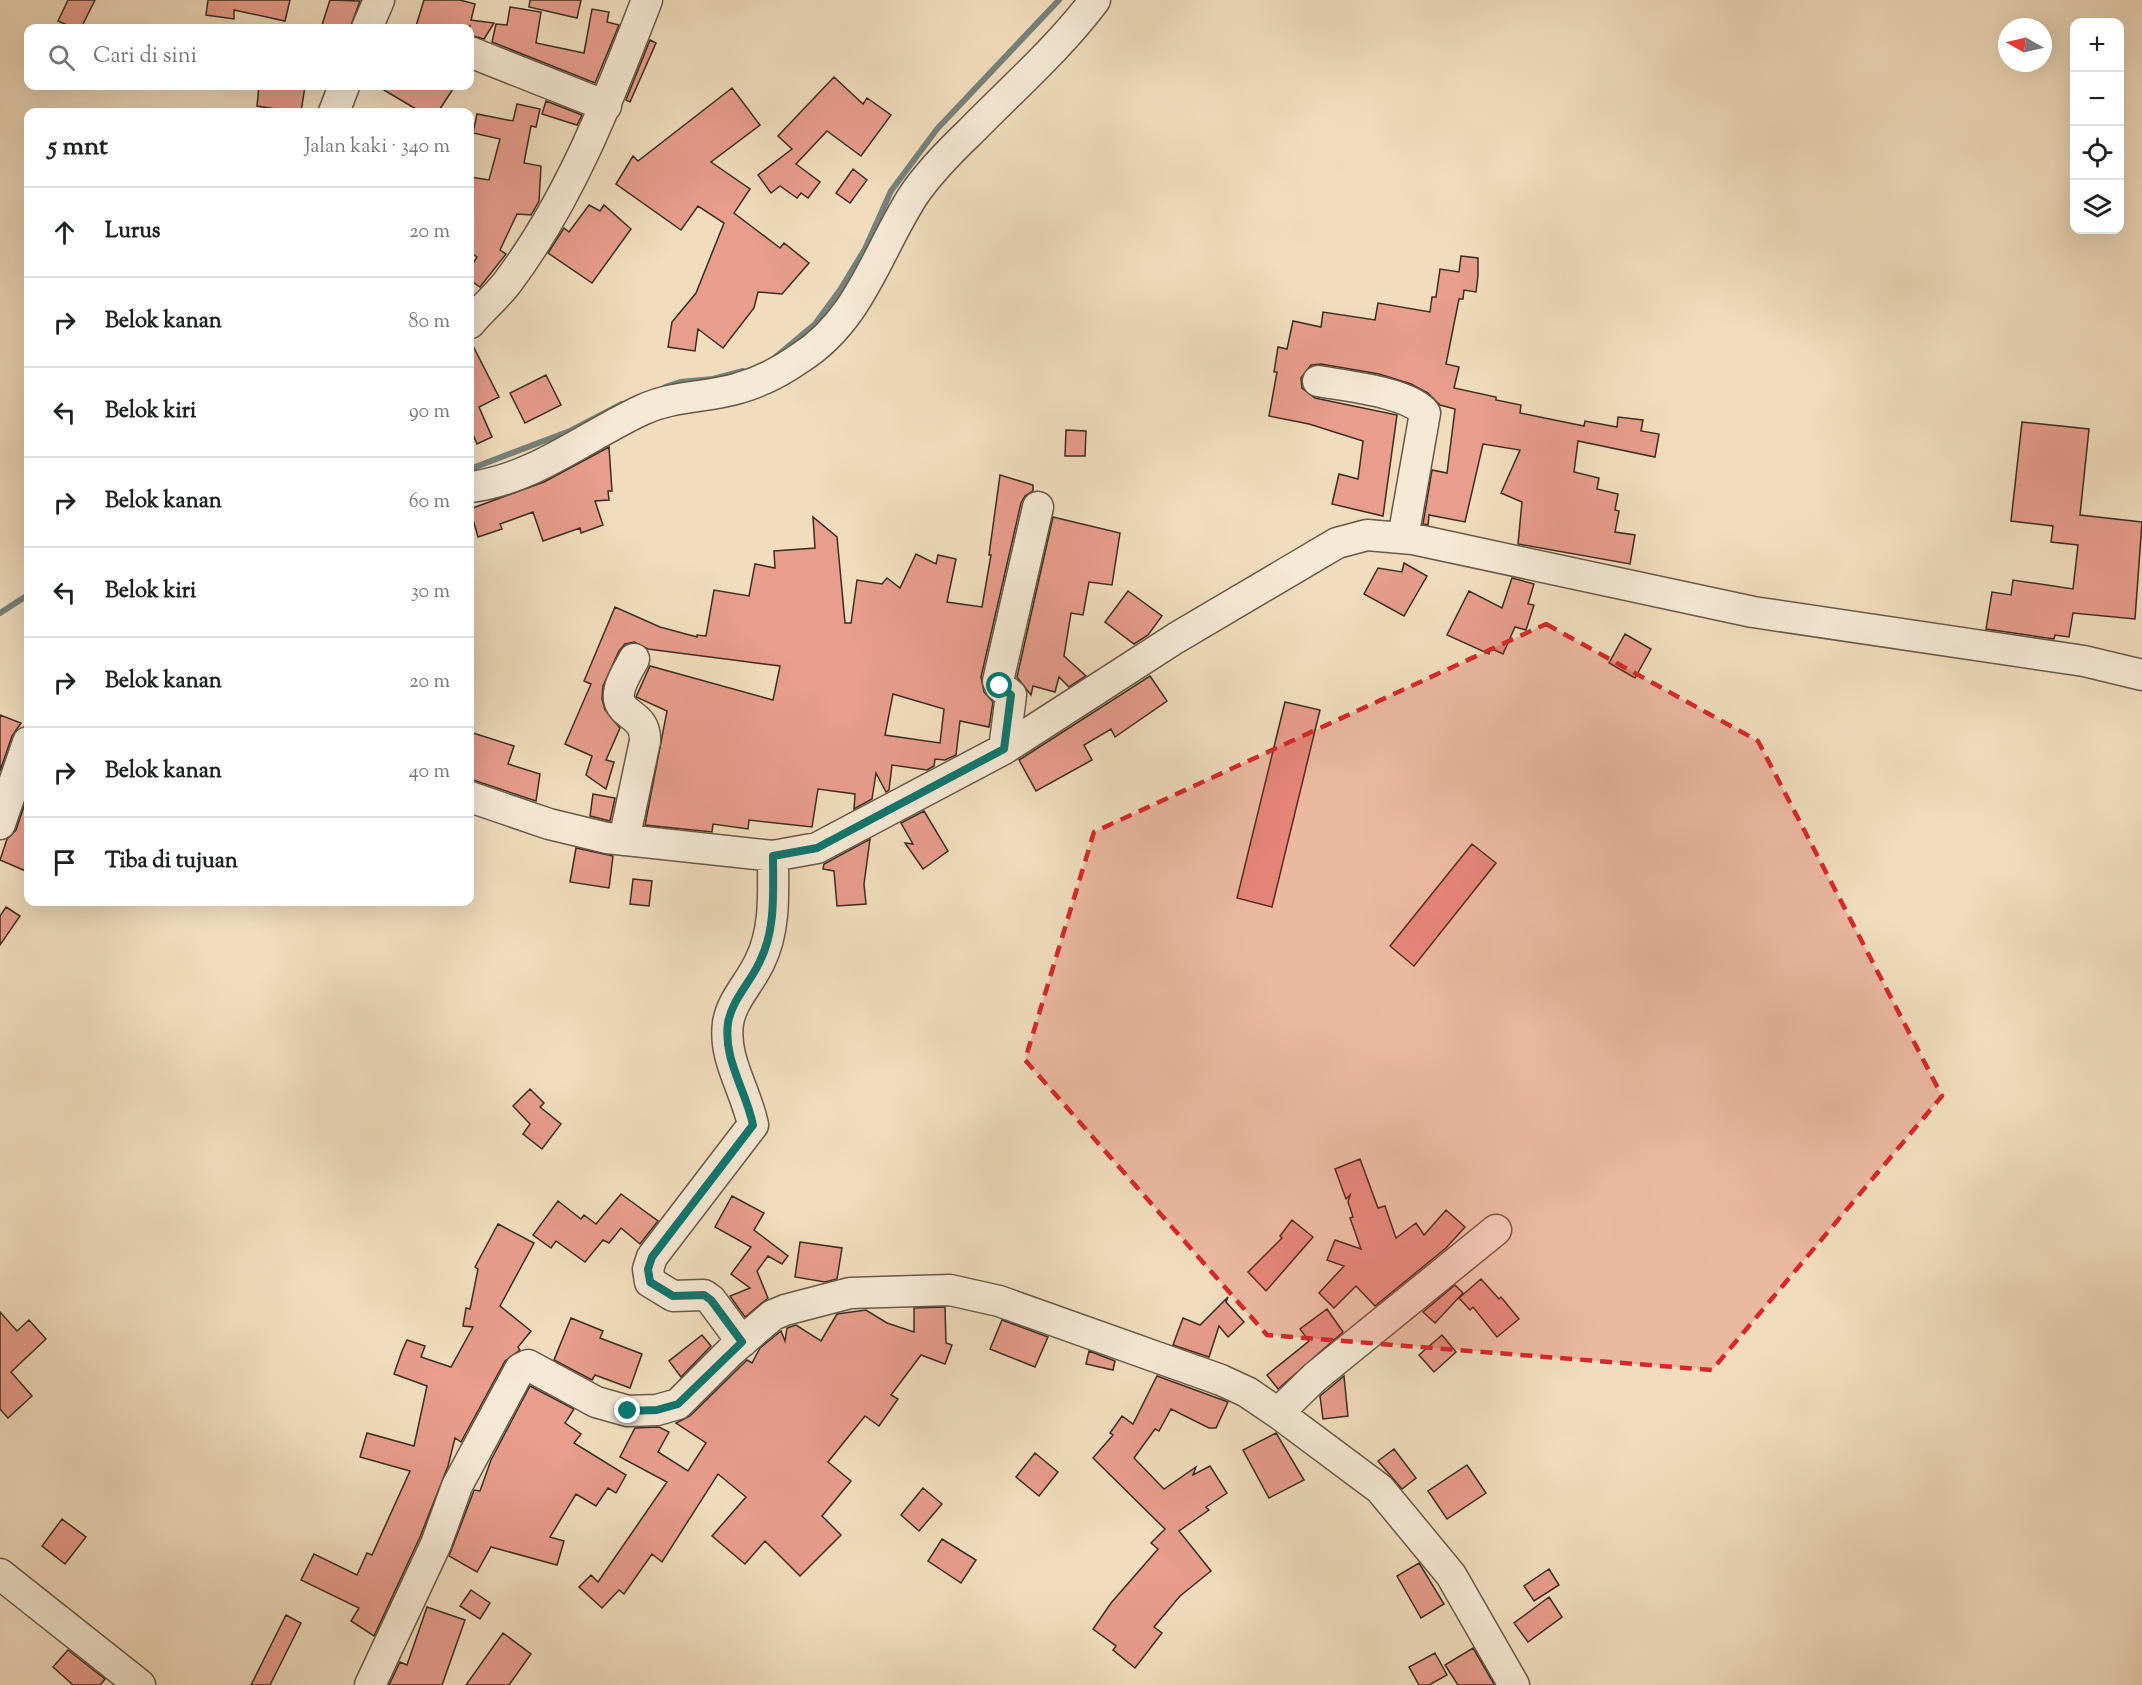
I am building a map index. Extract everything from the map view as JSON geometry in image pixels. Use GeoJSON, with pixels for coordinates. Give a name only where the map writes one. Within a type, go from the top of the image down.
{"type":"FeatureCollection","features":[{"type":"Feature","properties":{"kind":"street"},"geometry":{"type":"LineString","coordinates":[[369,24],[379,0]]}},
{"type":"Feature","properties":{"kind":"street"},"geometry":{"type":"LineString","coordinates":[[474,319],[506,284],[544,229],[597,129],[647,0]]}},
{"type":"Feature","properties":{"kind":"street"},"geometry":{"type":"LineString","coordinates":[[474,486],[517,476],[649,407],[676,398],[738,389],[801,358],[838,326],[869,280],[912,197],[934,168],[1041,60],[1095,0]]}},
{"type":"Feature","properties":{"kind":"street"},"geometry":{"type":"LineString","coordinates":[[474,54],[606,106]]}},
{"type":"Feature","properties":{"kind":"street"},"geometry":{"type":"LineString","coordinates":[[336,108],[342,90]]}},
{"type":"Feature","properties":{"kind":"street"},"geometry":{"type":"LineString","coordinates":[[1318,381],[1395,397],[1419,406],[1425,413],[1403,538]]}},
{"type":"Feature","properties":{"kind":"street"},"geometry":{"type":"LineString","coordinates":[[1004,749],[1011,695],[1000,686],[998,681],[1038,507]]}},
{"type":"Feature","properties":{"kind":"street"},"geometry":{"type":"LineString","coordinates":[[474,798],[549,824],[624,840],[773,856],[817,848],[1004,749],[1176,638],[1337,543],[1367,535],[1403,538],[1753,612],[2084,661],[2142,675]]}},
{"type":"Feature","properties":{"kind":"street"},"geometry":{"type":"LineString","coordinates":[[624,840],[645,741],[645,730],[642,723],[623,707],[619,698],[621,684],[634,658]]}},
{"type":"Feature","properties":{"kind":"street"},"geometry":{"type":"LineString","coordinates":[[0,824],[24,754]]}},
{"type":"Feature","properties":{"kind":"street"},"geometry":{"type":"LineString","coordinates":[[742,1342],[711,1300],[697,1294],[673,1296],[650,1282],[648,1269],[652,1257],[753,1125],[728,1047],[728,1022],[735,1003],[760,963],[769,939],[773,856]]}},
{"type":"Feature","properties":{"kind":"street"},"geometry":{"type":"LineString","coordinates":[[1278,1413],[1315,1377],[1496,1230]]}},
{"type":"Feature","properties":{"kind":"street"},"geometry":{"type":"LineString","coordinates":[[370,1685],[436,1544],[457,1486],[520,1369],[528,1365],[542,1370],[596,1402],[628,1411],[657,1410],[678,1404],[742,1342],[779,1312],[850,1293],[950,1290],[999,1301],[1221,1380],[1248,1392],[1278,1413],[1380,1489],[1451,1575],[1514,1685]]}},
{"type":"Feature","properties":{"kind":"street"},"geometry":{"type":"LineString","coordinates":[[0,1574],[140,1685]]}},
{"type":"Feature","properties":{"kind":"highlighted area"},"geometry":{"type":"Polygon","coordinates":[[[1546,624],[1758,741],[1942,1096],[1712,1370],[1267,1335],[1025,1060],[1094,832],[1546,624]]]}},
{"type":"Feature","properties":{"kind":"building"},"geometry":{"type":"Polygon","coordinates":[[[68,0],[95,0],[83,24],[65,24],[58,21],[68,0]]]}},
{"type":"Feature","properties":{"kind":"building"},"geometry":{"type":"Polygon","coordinates":[[[208,0],[290,0],[285,21],[234,10],[234,19],[206,15],[208,0]]]}},
{"type":"Feature","properties":{"kind":"building"},"geometry":{"type":"Polygon","coordinates":[[[330,0],[360,1],[351,24],[322,24],[330,0]]]}},
{"type":"Feature","properties":{"kind":"building"},"geometry":{"type":"Polygon","coordinates":[[[424,0],[460,0],[475,4],[471,20],[494,23],[484,39],[474,36],[474,24],[417,24],[424,0]]]}},
{"type":"Feature","properties":{"kind":"building"},"geometry":{"type":"Polygon","coordinates":[[[530,0],[581,0],[577,18],[529,7],[530,0]]]}},
{"type":"Feature","properties":{"kind":"building"},"geometry":{"type":"Polygon","coordinates":[[[510,7],[541,12],[536,43],[584,53],[592,9],[609,12],[607,22],[619,25],[595,83],[492,42],[496,24],[507,25],[510,7]]]}},
{"type":"Feature","properties":{"kind":"building"},"geometry":{"type":"Polygon","coordinates":[[[650,40],[656,43],[630,102],[626,100],[650,40]]]}},
{"type":"Feature","properties":{"kind":"building"},"geometry":{"type":"Polygon","coordinates":[[[834,77],[863,104],[867,98],[891,115],[861,156],[827,131],[796,164],[820,182],[808,198],[801,193],[797,198],[780,186],[771,193],[758,175],[792,149],[778,136],[834,77]]]}},
{"type":"Feature","properties":{"kind":"building"},"geometry":{"type":"Polygon","coordinates":[[[732,88],[760,125],[711,162],[750,189],[734,213],[780,248],[784,243],[809,263],[782,294],[758,292],[754,308],[723,348],[698,329],[695,351],[668,347],[672,322],[696,293],[724,223],[698,206],[681,230],[616,184],[633,156],[638,161],[732,88]]]}},
{"type":"Feature","properties":{"kind":"building"},"geometry":{"type":"Polygon","coordinates":[[[259,90],[304,90],[302,108],[257,106],[259,90]]]}},
{"type":"Feature","properties":{"kind":"building"},"geometry":{"type":"Polygon","coordinates":[[[384,90],[452,90],[441,108],[414,108],[384,90]]]}},
{"type":"Feature","properties":{"kind":"building"},"geometry":{"type":"Polygon","coordinates":[[[546,101],[582,115],[577,125],[542,114],[546,101]]]}},
{"type":"Feature","properties":{"kind":"building"},"geometry":{"type":"Polygon","coordinates":[[[517,104],[540,109],[536,127],[531,126],[524,163],[541,166],[539,201],[531,215],[517,214],[500,250],[506,254],[480,287],[474,283],[474,262],[477,257],[474,255],[474,178],[489,180],[500,139],[474,133],[474,128],[477,114],[513,121],[517,104]]]}},
{"type":"Feature","properties":{"kind":"building"},"geometry":{"type":"Polygon","coordinates":[[[853,169],[867,180],[850,203],[836,193],[853,169]]]}},
{"type":"Feature","properties":{"kind":"building"},"geometry":{"type":"Polygon","coordinates":[[[589,205],[600,211],[604,205],[631,229],[592,283],[548,253],[564,228],[569,232],[589,205]]]}},
{"type":"Feature","properties":{"kind":"building"},"geometry":{"type":"Polygon","coordinates":[[[1461,256],[1478,258],[1478,275],[1476,292],[1464,290],[1463,299],[1459,299],[1446,364],[1459,367],[1454,388],[1521,405],[1520,413],[1584,426],[1585,421],[1617,427],[1618,417],[1643,420],[1641,431],[1659,434],[1655,457],[1578,441],[1574,472],[1599,478],[1597,489],[1618,494],[1615,510],[1619,511],[1615,532],[1635,535],[1630,564],[1518,544],[1522,502],[1501,493],[1520,450],[1483,444],[1465,522],[1429,515],[1428,525],[1423,524],[1432,470],[1447,473],[1455,409],[1440,405],[1428,393],[1411,384],[1379,374],[1321,364],[1311,365],[1301,378],[1302,388],[1315,398],[1397,415],[1383,516],[1332,504],[1339,474],[1358,479],[1363,441],[1309,424],[1269,416],[1277,372],[1274,372],[1278,347],[1287,349],[1293,321],[1321,327],[1323,312],[1375,320],[1378,303],[1430,312],[1432,297],[1436,297],[1440,269],[1459,272],[1461,256]]]}},
{"type":"Feature","properties":{"kind":"building"},"geometry":{"type":"Polygon","coordinates":[[[474,348],[499,397],[479,407],[492,437],[477,444],[474,437],[474,348]]]}},
{"type":"Feature","properties":{"kind":"building"},"geometry":{"type":"Polygon","coordinates":[[[546,375],[561,405],[525,423],[510,393],[546,375]]]}},
{"type":"Feature","properties":{"kind":"building"},"geometry":{"type":"Polygon","coordinates":[[[2022,422],[2089,429],[2080,515],[2142,522],[2135,619],[2073,613],[2069,637],[2055,635],[2054,639],[1986,629],[1992,592],[2011,595],[2013,580],[2073,589],[2078,545],[2051,542],[2053,526],[2011,521],[2022,422]]]}},
{"type":"Feature","properties":{"kind":"building"},"geometry":{"type":"Polygon","coordinates":[[[1066,430],[1086,431],[1085,456],[1065,456],[1066,430]]]}},
{"type":"Feature","properties":{"kind":"building"},"geometry":{"type":"Polygon","coordinates":[[[609,447],[612,491],[608,491],[609,500],[595,501],[603,525],[581,533],[580,528],[543,541],[533,512],[500,524],[502,529],[478,537],[474,523],[474,508],[544,482],[609,447]]]}},
{"type":"Feature","properties":{"kind":"building"},"geometry":{"type":"Polygon","coordinates":[[[1000,475],[1033,485],[1033,491],[1025,496],[1021,503],[981,677],[984,692],[993,702],[989,727],[960,721],[956,755],[945,760],[935,759],[934,766],[927,770],[892,765],[889,790],[886,792],[876,773],[872,799],[854,809],[855,794],[818,789],[812,827],[749,820],[748,829],[713,824],[712,832],[645,825],[667,711],[636,697],[650,666],[773,700],[780,666],[648,649],[634,642],[625,644],[619,651],[603,686],[602,699],[605,710],[620,728],[606,760],[614,762],[606,789],[586,775],[592,756],[565,744],[591,684],[584,681],[615,607],[660,627],[697,637],[697,635],[706,636],[714,590],[749,596],[755,564],[775,568],[774,551],[815,548],[813,517],[837,537],[845,623],[851,623],[857,580],[882,584],[887,578],[900,588],[916,554],[936,564],[938,555],[956,559],[947,602],[982,607],[991,555],[989,555],[1000,475]],[[893,694],[885,735],[940,743],[944,709],[893,694]]]}},
{"type":"Feature","properties":{"kind":"building"},"geometry":{"type":"Polygon","coordinates":[[[1053,517],[1120,533],[1112,585],[1089,582],[1083,615],[1071,613],[1064,656],[1086,676],[1069,687],[1059,677],[1055,692],[1033,686],[1031,695],[1017,677],[1053,517]]]}},
{"type":"Feature","properties":{"kind":"building"},"geometry":{"type":"Polygon","coordinates":[[[1404,563],[1427,576],[1404,616],[1364,594],[1378,568],[1402,572],[1404,563]]]}},
{"type":"Feature","properties":{"kind":"building"},"geometry":{"type":"Polygon","coordinates":[[[1512,578],[1534,584],[1528,604],[1534,605],[1526,630],[1515,627],[1503,654],[1490,648],[1489,654],[1447,635],[1469,591],[1502,608],[1512,578]]]}},
{"type":"Feature","properties":{"kind":"building"},"geometry":{"type":"Polygon","coordinates":[[[1128,591],[1162,616],[1148,635],[1134,644],[1105,622],[1128,591]]]}},
{"type":"Feature","properties":{"kind":"building"},"geometry":{"type":"Polygon","coordinates":[[[1625,634],[1651,649],[1635,678],[1609,663],[1625,634]]]}},
{"type":"Feature","properties":{"kind":"building"},"geometry":{"type":"Polygon","coordinates":[[[1150,676],[1167,701],[1115,737],[1111,729],[1084,745],[1092,760],[1036,791],[1019,760],[1150,676]]]}},
{"type":"Feature","properties":{"kind":"building"},"geometry":{"type":"Polygon","coordinates":[[[1285,702],[1320,710],[1272,907],[1237,898],[1285,702]]]}},
{"type":"Feature","properties":{"kind":"building"},"geometry":{"type":"Polygon","coordinates":[[[0,715],[21,723],[12,736],[0,771],[0,715]]]}},
{"type":"Feature","properties":{"kind":"building"},"geometry":{"type":"Polygon","coordinates":[[[474,733],[514,746],[508,764],[540,774],[536,801],[474,780],[474,733]]]}},
{"type":"Feature","properties":{"kind":"building"},"geometry":{"type":"Polygon","coordinates":[[[593,794],[615,798],[610,821],[590,816],[593,794]]]}},
{"type":"Feature","properties":{"kind":"building"},"geometry":{"type":"Polygon","coordinates":[[[24,806],[24,870],[0,860],[7,839],[16,830],[24,806]]]}},
{"type":"Feature","properties":{"kind":"building"},"geometry":{"type":"Polygon","coordinates":[[[924,811],[948,851],[923,869],[905,843],[913,844],[901,823],[924,811]]]}},
{"type":"Feature","properties":{"kind":"building"},"geometry":{"type":"Polygon","coordinates":[[[870,839],[864,884],[866,904],[837,906],[834,871],[823,869],[824,864],[870,839]]]}},
{"type":"Feature","properties":{"kind":"building"},"geometry":{"type":"Polygon","coordinates":[[[1472,844],[1496,863],[1414,966],[1390,946],[1472,844]]]}},
{"type":"Feature","properties":{"kind":"building"},"geometry":{"type":"Polygon","coordinates":[[[576,848],[613,856],[609,888],[570,882],[576,848]]]}},
{"type":"Feature","properties":{"kind":"building"},"geometry":{"type":"Polygon","coordinates":[[[633,879],[652,881],[649,906],[630,904],[633,879]]]}},
{"type":"Feature","properties":{"kind":"building"},"geometry":{"type":"Polygon","coordinates":[[[6,907],[20,916],[0,945],[0,916],[6,907]]]}},
{"type":"Feature","properties":{"kind":"building"},"geometry":{"type":"Polygon","coordinates":[[[530,1089],[544,1103],[540,1107],[561,1124],[542,1149],[523,1134],[530,1124],[513,1106],[530,1089]]]}},
{"type":"Feature","properties":{"kind":"building"},"geometry":{"type":"Polygon","coordinates":[[[1360,1159],[1378,1208],[1385,1206],[1396,1238],[1416,1223],[1424,1235],[1446,1210],[1465,1227],[1446,1248],[1375,1306],[1356,1286],[1334,1308],[1319,1293],[1344,1266],[1327,1260],[1335,1240],[1361,1249],[1350,1218],[1353,1217],[1348,1202],[1350,1195],[1346,1199],[1335,1169],[1360,1159]]]}},
{"type":"Feature","properties":{"kind":"building"},"geometry":{"type":"Polygon","coordinates":[[[621,1194],[658,1221],[640,1244],[621,1228],[609,1243],[603,1240],[585,1262],[556,1241],[551,1248],[533,1235],[558,1201],[581,1219],[584,1215],[596,1224],[621,1194]]]}},
{"type":"Feature","properties":{"kind":"building"},"geometry":{"type":"Polygon","coordinates":[[[732,1196],[764,1213],[754,1230],[788,1256],[782,1264],[768,1256],[757,1271],[768,1298],[745,1317],[730,1296],[750,1288],[731,1274],[751,1247],[715,1227],[732,1196]]]}},
{"type":"Feature","properties":{"kind":"building"},"geometry":{"type":"Polygon","coordinates":[[[1292,1220],[1313,1237],[1266,1291],[1248,1272],[1282,1238],[1280,1236],[1292,1220]]]}},
{"type":"Feature","properties":{"kind":"building"},"geometry":{"type":"Polygon","coordinates":[[[498,1224],[534,1243],[500,1306],[531,1331],[518,1347],[520,1350],[505,1361],[461,1442],[455,1438],[448,1466],[420,1537],[374,1636],[351,1621],[359,1608],[301,1580],[314,1554],[357,1575],[367,1553],[372,1555],[410,1471],[360,1457],[367,1433],[414,1446],[427,1386],[394,1374],[402,1351],[407,1340],[425,1346],[421,1357],[451,1367],[473,1327],[463,1326],[466,1308],[470,1309],[478,1269],[475,1267],[498,1224]]]}},
{"type":"Feature","properties":{"kind":"building"},"geometry":{"type":"Polygon","coordinates":[[[800,1242],[842,1248],[837,1279],[825,1282],[795,1277],[800,1242]]]}},
{"type":"Feature","properties":{"kind":"building"},"geometry":{"type":"Polygon","coordinates":[[[1481,1279],[1499,1299],[1501,1297],[1519,1319],[1497,1337],[1473,1307],[1470,1310],[1459,1298],[1481,1279]]]}},
{"type":"Feature","properties":{"kind":"building"},"geometry":{"type":"Polygon","coordinates":[[[1455,1285],[1463,1293],[1435,1323],[1423,1312],[1455,1285]]]}},
{"type":"Feature","properties":{"kind":"building"},"geometry":{"type":"Polygon","coordinates":[[[1228,1297],[1226,1302],[1244,1322],[1228,1337],[1219,1326],[1209,1357],[1173,1345],[1183,1318],[1200,1325],[1228,1297]]]}},
{"type":"Feature","properties":{"kind":"building"},"geometry":{"type":"Polygon","coordinates":[[[945,1307],[946,1343],[952,1345],[945,1364],[921,1355],[891,1395],[898,1399],[879,1426],[865,1416],[828,1462],[851,1481],[822,1516],[841,1535],[800,1576],[765,1541],[745,1564],[712,1536],[746,1497],[718,1474],[662,1562],[652,1554],[624,1594],[619,1590],[602,1608],[579,1587],[591,1575],[598,1582],[667,1482],[620,1457],[635,1428],[659,1427],[669,1432],[658,1452],[688,1471],[706,1443],[676,1423],[690,1416],[747,1360],[752,1363],[760,1348],[781,1331],[785,1341],[787,1328],[796,1325],[821,1341],[837,1314],[866,1310],[887,1323],[914,1332],[914,1308],[945,1307]]]}},
{"type":"Feature","properties":{"kind":"building"},"geometry":{"type":"Polygon","coordinates":[[[1327,1309],[1343,1332],[1278,1389],[1267,1375],[1309,1341],[1300,1329],[1327,1309]]]}},
{"type":"Feature","properties":{"kind":"building"},"geometry":{"type":"Polygon","coordinates":[[[0,1312],[17,1331],[29,1320],[46,1339],[11,1372],[32,1396],[8,1418],[0,1409],[0,1312]]]}},
{"type":"Feature","properties":{"kind":"building"},"geometry":{"type":"Polygon","coordinates":[[[571,1318],[603,1331],[600,1338],[642,1354],[630,1388],[595,1375],[592,1380],[554,1360],[571,1318]]]}},
{"type":"Feature","properties":{"kind":"building"},"geometry":{"type":"Polygon","coordinates":[[[1002,1320],[1048,1337],[1035,1367],[990,1349],[1002,1320]]]}},
{"type":"Feature","properties":{"kind":"building"},"geometry":{"type":"Polygon","coordinates":[[[702,1335],[711,1346],[681,1377],[669,1361],[702,1335]]]}},
{"type":"Feature","properties":{"kind":"building"},"geometry":{"type":"Polygon","coordinates":[[[1442,1335],[1456,1352],[1434,1372],[1419,1355],[1442,1335]]]}},
{"type":"Feature","properties":{"kind":"building"},"geometry":{"type":"Polygon","coordinates":[[[1089,1351],[1115,1361],[1113,1370],[1086,1364],[1089,1351]]]}},
{"type":"Feature","properties":{"kind":"building"},"geometry":{"type":"Polygon","coordinates":[[[1157,1376],[1228,1402],[1216,1428],[1209,1428],[1171,1409],[1159,1431],[1155,1429],[1134,1458],[1164,1489],[1196,1467],[1193,1475],[1210,1466],[1227,1493],[1206,1507],[1209,1510],[1179,1531],[1211,1571],[1180,1596],[1154,1627],[1162,1633],[1135,1668],[1113,1650],[1116,1646],[1093,1629],[1111,1603],[1158,1549],[1151,1543],[1165,1529],[1093,1458],[1113,1435],[1110,1433],[1122,1416],[1133,1424],[1157,1376]]]}},
{"type":"Feature","properties":{"kind":"building"},"geometry":{"type":"Polygon","coordinates":[[[1344,1376],[1348,1416],[1323,1419],[1320,1396],[1344,1376]]]}},
{"type":"Feature","properties":{"kind":"building"},"geometry":{"type":"Polygon","coordinates":[[[530,1386],[574,1409],[565,1423],[581,1434],[574,1443],[626,1475],[616,1493],[608,1488],[596,1506],[576,1494],[550,1537],[564,1541],[557,1565],[491,1547],[477,1572],[449,1556],[474,1490],[480,1491],[491,1460],[530,1386]]]}},
{"type":"Feature","properties":{"kind":"building"},"geometry":{"type":"Polygon","coordinates":[[[1276,1433],[1304,1480],[1269,1498],[1243,1450],[1276,1433]]]}},
{"type":"Feature","properties":{"kind":"building"},"geometry":{"type":"Polygon","coordinates":[[[1394,1449],[1416,1478],[1402,1489],[1378,1461],[1394,1449]]]}},
{"type":"Feature","properties":{"kind":"building"},"geometry":{"type":"Polygon","coordinates":[[[1035,1453],[1058,1472],[1039,1496],[1016,1477],[1035,1453]]]}},
{"type":"Feature","properties":{"kind":"building"},"geometry":{"type":"Polygon","coordinates":[[[1467,1465],[1486,1493],[1447,1519],[1428,1491],[1467,1465]]]}},
{"type":"Feature","properties":{"kind":"building"},"geometry":{"type":"Polygon","coordinates":[[[923,1488],[942,1504],[919,1531],[901,1515],[923,1488]]]}},
{"type":"Feature","properties":{"kind":"building"},"geometry":{"type":"Polygon","coordinates":[[[62,1519],[86,1537],[65,1564],[42,1546],[62,1519]]]}},
{"type":"Feature","properties":{"kind":"building"},"geometry":{"type":"Polygon","coordinates":[[[942,1539],[976,1560],[961,1583],[928,1561],[942,1539]]]}},
{"type":"Feature","properties":{"kind":"building"},"geometry":{"type":"Polygon","coordinates":[[[1419,1563],[1444,1604],[1421,1618],[1397,1576],[1419,1563]]]}},
{"type":"Feature","properties":{"kind":"building"},"geometry":{"type":"Polygon","coordinates":[[[1549,1569],[1559,1585],[1534,1601],[1524,1586],[1549,1569]]]}},
{"type":"Feature","properties":{"kind":"building"},"geometry":{"type":"Polygon","coordinates":[[[471,1590],[490,1603],[480,1619],[460,1606],[471,1590]]]}},
{"type":"Feature","properties":{"kind":"building"},"geometry":{"type":"Polygon","coordinates":[[[1549,1597],[1562,1617],[1528,1642],[1514,1623],[1549,1597]]]}},
{"type":"Feature","properties":{"kind":"building"},"geometry":{"type":"Polygon","coordinates":[[[427,1607],[465,1620],[442,1685],[389,1685],[400,1662],[407,1665],[427,1607]]]}},
{"type":"Feature","properties":{"kind":"building"},"geometry":{"type":"Polygon","coordinates":[[[286,1615],[301,1623],[270,1685],[251,1685],[286,1615]]]}},
{"type":"Feature","properties":{"kind":"building"},"geometry":{"type":"Polygon","coordinates":[[[503,1633],[531,1654],[509,1685],[466,1685],[503,1633]]]}},
{"type":"Feature","properties":{"kind":"building"},"geometry":{"type":"Polygon","coordinates":[[[1473,1648],[1494,1684],[1458,1685],[1445,1665],[1473,1648]]]}},
{"type":"Feature","properties":{"kind":"building"},"geometry":{"type":"Polygon","coordinates":[[[68,1650],[105,1679],[100,1685],[73,1685],[53,1667],[68,1650]]]}},
{"type":"Feature","properties":{"kind":"building"},"geometry":{"type":"Polygon","coordinates":[[[1435,1653],[1447,1675],[1429,1685],[1419,1685],[1409,1667],[1435,1653]]]}},
{"type":"Feature","properties":{"kind":"waterway"},"geometry":{"type":"LineString","coordinates":[[772,360],[815,324],[840,290],[865,249],[891,191],[937,129],[1059,0]]}},
{"type":"Feature","properties":{"kind":"waterway"},"geometry":{"type":"LineString","coordinates":[[665,387],[680,382],[713,379],[743,371]]}},
{"type":"Feature","properties":{"kind":"waterway"},"geometry":{"type":"LineString","coordinates":[[474,467],[570,431],[622,404]]}},
{"type":"Feature","properties":{"kind":"waterway"},"geometry":{"type":"LineString","coordinates":[[0,613],[24,598]]}},
{"type":"Feature","properties":{"kind":"route"},"geometry":{"type":"LineString","coordinates":[[628,1411],[657,1410],[678,1404],[742,1342],[711,1300],[704,1295],[697,1294],[687,1297],[673,1296],[650,1282],[648,1269],[652,1257],[753,1125],[728,1047],[728,1022],[735,1003],[760,963],[769,939],[773,856],[817,848],[1004,749],[1011,695],[1000,686]]}}]}
